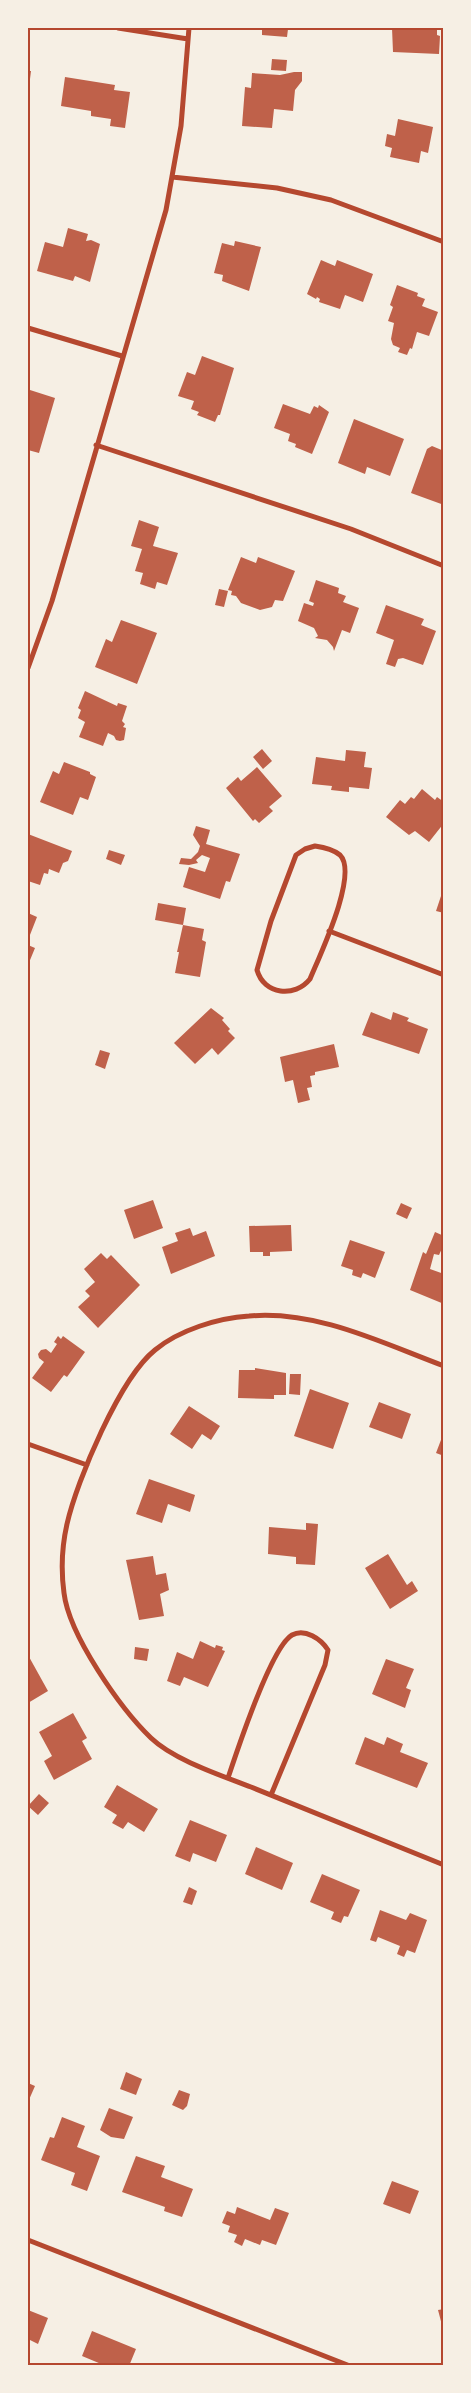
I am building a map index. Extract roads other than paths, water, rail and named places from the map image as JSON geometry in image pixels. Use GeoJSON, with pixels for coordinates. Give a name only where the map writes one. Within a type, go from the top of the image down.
{"type":"FeatureCollection","features":[{"type":"Feature","properties":{"kind":"street"},"geometry":{"type":"LineString","coordinates":[[118,28],[188,39]]}},
{"type":"Feature","properties":{"kind":"street"},"geometry":{"type":"LineString","coordinates":[[28,668],[52,601],[96,444],[144,289],[166,210],[181,126],[189,28]]}},
{"type":"Feature","properties":{"kind":"street"},"geometry":{"type":"LineString","coordinates":[[172,177],[277,188],[331,200],[444,242]]}},
{"type":"Feature","properties":{"kind":"street"},"geometry":{"type":"LineString","coordinates":[[28,328],[122,356]]}},
{"type":"Feature","properties":{"kind":"street"},"geometry":{"type":"LineString","coordinates":[[96,444],[350,530],[444,566]]}},
{"type":"Feature","properties":{"kind":"street"},"geometry":{"type":"LineString","coordinates":[[315,846],[324,847],[340,855],[346,868],[345,884],[329,931],[310,979],[304,987],[288,993],[272,989],[259,978],[257,970],[271,921],[296,855],[305,849],[315,846]]}},
{"type":"Feature","properties":{"kind":"street"},"geometry":{"type":"LineString","coordinates":[[329,931],[444,975]]}},
{"type":"Feature","properties":{"kind":"street"},"geometry":{"type":"LineString","coordinates":[[444,1366],[335,1326],[294,1316],[249,1316],[211,1324],[176,1336],[156,1349],[143,1361],[124,1387],[87,1465],[67,1524],[62,1560],[64,1596],[75,1631],[107,1684],[151,1739],[174,1754],[228,1778],[444,1865]]}},
{"type":"Feature","properties":{"kind":"street"},"geometry":{"type":"LineString","coordinates":[[28,1444],[87,1465]]}},
{"type":"Feature","properties":{"kind":"street"},"geometry":{"type":"LineString","coordinates":[[228,1778],[272,1664],[281,1647],[292,1635],[303,1632],[322,1641],[328,1650],[325,1665],[271,1795]]}},
{"type":"Feature","properties":{"kind":"street"},"geometry":{"type":"LineString","coordinates":[[28,2240],[350,2366]]}}]}
